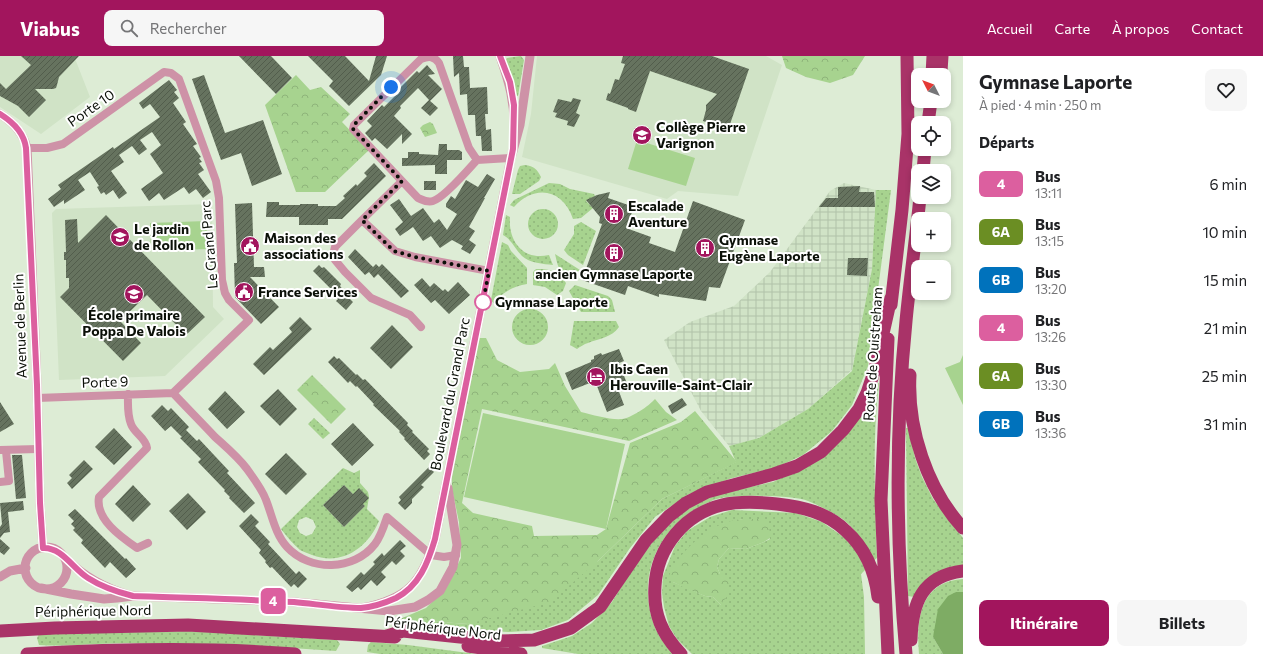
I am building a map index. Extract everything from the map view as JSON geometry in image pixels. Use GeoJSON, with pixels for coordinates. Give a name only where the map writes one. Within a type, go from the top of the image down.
{"type":"FeatureCollection","features":[{"type":"Feature","properties":{"kind":"highway","name":"Route de Ouistreham"},"geometry":{"type":"LineString","coordinates":[[888,654],[882,500],[883,441],[891,298],[902,210],[908,134],[907,56]]}},
{"type":"Feature","properties":{"kind":"highway"},"geometry":{"type":"LineString","coordinates":[[932,68],[933,56]]}},
{"type":"Feature","properties":{"kind":"highway"},"geometry":{"type":"LineString","coordinates":[[941,68],[942,56]]}},
{"type":"Feature","properties":{"kind":"highway"},"geometry":{"type":"LineString","coordinates":[[906,654],[899,574],[898,503],[901,382],[919,204]]}},
{"type":"Feature","properties":{"kind":"highway"},"geometry":{"type":"LineString","coordinates":[[909,292],[914,321],[910,384],[914,429],[925,465],[938,493],[949,511],[963,528]]}},
{"type":"Feature","properties":{"kind":"highway"},"geometry":{"type":"LineString","coordinates":[[387,636],[403,631],[498,641],[534,640],[571,628],[600,607],[646,540],[669,516],[686,503],[707,492],[774,474],[797,466],[821,452],[843,430],[867,393],[875,369],[891,298]]}},
{"type":"Feature","properties":{"kind":"highway"},"geometry":{"type":"LineString","coordinates":[[681,654],[671,643],[662,628],[657,613],[654,598],[655,580],[660,560],[678,531],[694,518],[704,512],[724,505],[747,502],[790,505],[811,510],[834,522],[846,530],[856,540],[872,567],[874,574],[883,642],[888,654]]}},
{"type":"Feature","properties":{"kind":"highway"},"geometry":{"type":"LineString","coordinates":[[912,654],[912,622],[915,608],[920,596],[937,578],[950,572],[963,571]]}},
{"type":"Feature","properties":{"kind":"highway","name":"Périphérique Nord"},"geometry":{"type":"LineString","coordinates":[[0,631],[55,628],[188,625],[387,636],[521,654]]}},
{"type":"Feature","properties":{"kind":"highway"},"geometry":{"type":"LineString","coordinates":[[27,654],[165,649],[247,650],[295,654]]}},
{"type":"Feature","properties":{"kind":"street","name":"Boulevard du Grand Parc"},"geometry":{"type":"LineString","coordinates":[[500,56],[510,82],[514,105],[512,153]]}},
{"type":"Feature","properties":{"kind":"street","name":"Boulevard du Grand Parc"},"geometry":{"type":"LineString","coordinates":[[362,608],[385,602],[397,597],[409,589],[417,581],[430,555],[435,539],[512,153],[520,125],[530,56]]}},
{"type":"Feature","properties":{"kind":"street"},"geometry":{"type":"LineString","coordinates":[[477,160],[469,148],[439,63],[433,57],[425,57],[421,59],[354,125],[353,129],[418,198],[426,202],[434,201],[442,196],[477,160],[512,153]]}},
{"type":"Feature","properties":{"kind":"street","name":"Porte 10"},"geometry":{"type":"LineString","coordinates":[[26,148],[47,148],[62,144],[164,72]]}},
{"type":"Feature","properties":{"kind":"street","name":"Le Grand Parc"},"geometry":{"type":"LineString","coordinates":[[164,72],[171,73],[179,79],[216,181],[219,198],[222,280],[225,293],[229,300],[249,320],[173,393]]}},
{"type":"Feature","properties":{"kind":"street","name":"Avenue de Berlin"},"geometry":{"type":"LineString","coordinates":[[0,114],[15,126],[22,136],[26,148],[43,548]]}},
{"type":"Feature","properties":{"kind":"street"},"geometry":{"type":"LineString","coordinates":[[402,181],[335,247],[333,255],[335,260],[345,272],[371,298],[410,315],[421,327]]}},
{"type":"Feature","properties":{"kind":"street"},"geometry":{"type":"LineString","coordinates":[[362,220],[394,251],[415,257],[489,271]]}},
{"type":"Feature","properties":{"kind":"street"},"geometry":{"type":"LineString","coordinates":[[173,393],[243,464],[265,498],[280,536],[287,547],[308,562],[324,565],[341,565],[356,559],[374,546],[379,538],[387,517],[430,555],[444,557],[456,555]]}},
{"type":"Feature","properties":{"kind":"street","name":"Porte 9"},"geometry":{"type":"LineString","coordinates":[[37,398],[173,393]]}},
{"type":"Feature","properties":{"kind":"street"},"geometry":{"type":"LineString","coordinates":[[128,394],[128,414],[131,425],[146,443],[147,448],[99,497],[98,504],[106,522],[119,536],[137,548],[148,543]]}},
{"type":"Feature","properties":{"kind":"street"},"geometry":{"type":"LineString","coordinates":[[0,482],[9,481],[3,450],[38,449]]}},
{"type":"Feature","properties":{"kind":"street","name":"Boulevard du Grand Parc"},"geometry":{"type":"LineString","coordinates":[[41,588],[104,599],[133,596],[294,602],[389,611],[415,607],[440,591],[447,581],[453,567],[457,545],[447,480]]}},
{"type":"Feature","properties":{"kind":"street"},"geometry":{"type":"LineString","coordinates":[[53,548],[58,550],[64,557],[67,570],[64,578],[54,587],[41,588],[30,581],[26,573],[26,563],[30,555],[38,549],[53,548]]}},
{"type":"Feature","properties":{"kind":"street","name":"Boulevard du Grand Parc"},"geometry":{"type":"LineString","coordinates":[[64,557],[78,571],[93,581],[117,592],[133,596]]}},
{"type":"Feature","properties":{"kind":"street"},"geometry":{"type":"LineString","coordinates":[[0,577],[10,571],[26,568]]}},
{"type":"Feature","properties":{"kind":"shaded area"},"geometry":{"type":"Polygon","coordinates":[[[0,56],[74,56],[90,97],[41,134],[0,107],[0,56]]]}},
{"type":"Feature","properties":{"kind":"shaded area","name":"Collège Pierre Varignon"},"geometry":{"type":"Polygon","coordinates":[[[537,56],[766,56],[782,65],[738,196],[678,191],[667,199],[522,157],[531,114],[537,56]]]}},
{"type":"Feature","properties":{"kind":"shaded area"},"geometry":{"type":"Polygon","coordinates":[[[844,183],[876,190],[872,269],[852,370],[808,409],[759,438],[729,446],[701,411],[664,340],[690,322],[734,306],[770,272],[830,191],[844,183]]]}},
{"type":"Feature","properties":{"kind":"shaded area","name":"École primaire Poppa De Valois"},"geometry":{"type":"Polygon","coordinates":[[[212,204],[213,307],[224,319],[165,376],[59,380],[52,213],[56,209],[212,204]]]}},
{"type":"Feature","properties":{"kind":"shaded area"},"geometry":{"type":"Polygon","coordinates":[[[956,592],[963,592],[963,654],[943,654],[933,637],[938,609],[948,596],[956,592]]]}},
{"type":"Feature","properties":{"kind":"green space"},"geometry":{"type":"Polygon","coordinates":[[[521,56],[524,60],[518,96],[516,96],[514,82],[505,61],[507,58],[521,56]]]}},
{"type":"Feature","properties":{"kind":"green space"},"geometry":{"type":"Polygon","coordinates":[[[782,56],[865,56],[853,75],[830,83],[806,77],[786,68],[782,56]]]}},
{"type":"Feature","properties":{"kind":"green space"},"geometry":{"type":"Polygon","coordinates":[[[296,75],[310,90],[321,87],[350,114],[342,122],[369,150],[325,192],[296,192],[265,105],[296,75]]]}},
{"type":"Feature","properties":{"kind":"green space"},"geometry":{"type":"Polygon","coordinates":[[[430,122],[433,124],[437,133],[425,137],[420,128],[430,122]]]}},
{"type":"Feature","properties":{"kind":"green space"},"geometry":{"type":"Polygon","coordinates":[[[637,140],[695,158],[686,186],[628,169],[637,140]]]}},
{"type":"Feature","properties":{"kind":"green space"},"geometry":{"type":"Polygon","coordinates":[[[525,165],[535,168],[541,177],[539,181],[520,194],[512,194],[518,170],[520,166],[525,165]]]}},
{"type":"Feature","properties":{"kind":"green space"},"geometry":{"type":"Polygon","coordinates":[[[549,183],[560,184],[570,189],[594,194],[595,196],[586,201],[593,208],[581,218],[573,219],[563,201],[548,193],[531,195],[514,207],[510,205],[514,200],[549,183]]]}},
{"type":"Feature","properties":{"kind":"green space"},"geometry":{"type":"Polygon","coordinates":[[[876,190],[891,190],[868,366],[852,405],[832,431],[803,455],[775,468],[732,478],[689,494],[655,517],[630,548],[598,595],[568,620],[541,630],[509,632],[395,624],[400,619],[468,624],[598,561],[662,499],[736,462],[729,446],[759,438],[808,409],[852,371],[872,269],[876,190]]]}},
{"type":"Feature","properties":{"kind":"green space"},"geometry":{"type":"Polygon","coordinates":[[[543,209],[553,214],[558,224],[553,234],[543,239],[533,234],[528,224],[533,214],[543,209]]]}},
{"type":"Feature","properties":{"kind":"green space"},"geometry":{"type":"Polygon","coordinates":[[[506,215],[510,217],[512,234],[519,247],[532,255],[549,255],[553,265],[533,262],[522,256],[509,239],[503,235],[506,215]]]}},
{"type":"Feature","properties":{"kind":"green space"},"geometry":{"type":"Polygon","coordinates":[[[206,221],[208,249],[151,251],[150,223],[206,221]]]}},
{"type":"Feature","properties":{"kind":"green space"},"geometry":{"type":"Polygon","coordinates":[[[581,222],[596,231],[583,265],[568,255],[564,250],[574,234],[574,226],[581,222]]]}},
{"type":"Feature","properties":{"kind":"green space"},"geometry":{"type":"Polygon","coordinates":[[[502,242],[508,245],[511,251],[527,268],[527,284],[518,286],[503,294],[497,300],[501,304],[499,306],[495,305],[491,300],[502,242]]]}},
{"type":"Feature","properties":{"kind":"green space"},"geometry":{"type":"Polygon","coordinates":[[[555,254],[580,270],[572,273],[563,272],[559,268],[555,254]]]}},
{"type":"Feature","properties":{"kind":"green space"},"geometry":{"type":"Polygon","coordinates":[[[536,269],[550,270],[557,273],[566,283],[563,291],[557,295],[545,287],[533,285],[533,272],[536,269]]]}},
{"type":"Feature","properties":{"kind":"green space"},"geometry":{"type":"Polygon","coordinates":[[[575,285],[608,296],[612,300],[615,312],[581,312],[569,291],[575,285]]]}},
{"type":"Feature","properties":{"kind":"green space"},"geometry":{"type":"Polygon","coordinates":[[[533,309],[543,314],[547,320],[547,334],[543,340],[537,344],[527,345],[517,340],[513,334],[512,324],[517,314],[523,310],[533,309]]]}},
{"type":"Feature","properties":{"kind":"green space"},"geometry":{"type":"Polygon","coordinates":[[[574,321],[616,321],[619,327],[609,336],[585,344],[577,349],[570,345],[574,321]]]}},
{"type":"Feature","properties":{"kind":"green space"},"geometry":{"type":"Polygon","coordinates":[[[479,338],[486,338],[497,360],[520,372],[549,369],[555,363],[565,386],[581,412],[607,418],[622,419],[640,411],[655,399],[666,412],[677,420],[629,441],[482,409],[462,503],[473,513],[532,526],[534,536],[597,535],[606,529],[630,443],[681,422],[695,411],[737,462],[662,499],[598,561],[550,602],[468,624],[400,619],[426,608],[446,588],[461,558],[459,522],[452,489],[452,470],[479,338]]]}},
{"type":"Feature","properties":{"kind":"green space"},"geometry":{"type":"Polygon","coordinates":[[[963,355],[963,405],[945,368],[960,362],[963,355]]]}},
{"type":"Feature","properties":{"kind":"green space"},"geometry":{"type":"Polygon","coordinates":[[[312,375],[346,409],[331,424],[297,390],[312,375]]]}},
{"type":"Feature","properties":{"kind":"green space"},"geometry":{"type":"Polygon","coordinates":[[[879,383],[875,427],[877,558],[873,561],[857,534],[845,521],[808,501],[789,497],[762,496],[736,496],[715,499],[691,512],[670,531],[662,542],[651,567],[648,581],[648,595],[652,619],[663,642],[674,654],[578,654],[542,648],[542,646],[572,636],[592,623],[612,602],[630,573],[654,540],[677,517],[700,501],[725,492],[773,482],[805,467],[874,384],[879,383]]]}},
{"type":"Feature","properties":{"kind":"green space"},"geometry":{"type":"Polygon","coordinates":[[[483,413],[625,444],[606,529],[464,497],[483,413]]]}},
{"type":"Feature","properties":{"kind":"green space"},"geometry":{"type":"Polygon","coordinates":[[[314,418],[330,433],[323,439],[308,424],[314,418]]]}},
{"type":"Feature","properties":{"kind":"green space"},"geometry":{"type":"Polygon","coordinates":[[[906,428],[909,428],[915,458],[922,477],[933,499],[963,538],[963,565],[950,567],[914,597],[908,596],[906,428]]]}},
{"type":"Feature","properties":{"kind":"green space"},"geometry":{"type":"Polygon","coordinates":[[[343,468],[354,473],[360,470],[360,483],[368,492],[369,497],[367,509],[379,521],[368,540],[352,553],[333,558],[323,558],[312,555],[300,550],[281,529],[343,468]],[[344,485],[323,505],[344,527],[365,506],[344,485]],[[306,517],[299,520],[297,527],[300,533],[306,536],[312,534],[316,527],[313,520],[306,517]]]}},
{"type":"Feature","properties":{"kind":"green space"},"geometry":{"type":"Polygon","coordinates":[[[732,510],[796,513],[822,522],[845,538],[856,549],[866,569],[861,574],[864,597],[865,654],[692,654],[677,639],[669,626],[662,593],[663,576],[675,546],[687,531],[710,517],[732,510]],[[743,519],[723,524],[673,582],[705,596],[713,597],[721,605],[720,574],[717,567],[719,559],[729,548],[746,549],[770,539],[759,519],[743,519]]]}},
{"type":"Feature","properties":{"kind":"green space"},"geometry":{"type":"Polygon","coordinates":[[[743,519],[759,519],[769,523],[770,538],[746,549],[729,548],[719,559],[717,567],[720,574],[729,576],[729,593],[721,605],[713,597],[705,596],[673,582],[669,576],[673,568],[684,553],[698,539],[714,528],[727,522],[743,519]]]}},
{"type":"Feature","properties":{"kind":"green space"},"geometry":{"type":"Polygon","coordinates":[[[963,579],[963,592],[956,592],[933,637],[943,654],[919,654],[918,641],[920,616],[929,595],[938,587],[949,582],[963,579]]]}},
{"type":"Feature","properties":{"kind":"green space"},"geometry":{"type":"Polygon","coordinates":[[[190,631],[337,640],[340,644],[336,651],[153,643],[39,645],[37,638],[39,634],[190,631]]]}},
{"type":"Feature","properties":{"kind":"green space"},"geometry":{"type":"Polygon","coordinates":[[[371,642],[408,645],[476,654],[380,654],[367,652],[368,645],[371,642]]]}},
{"type":"Feature","properties":{"kind":"building"},"geometry":{"type":"Polygon","coordinates":[[[21,56],[79,56],[59,77],[56,88],[35,89],[46,100],[29,117],[18,106],[0,96],[0,83],[6,89],[31,65],[21,56]]]}},
{"type":"Feature","properties":{"kind":"building"},"geometry":{"type":"Polygon","coordinates":[[[239,56],[271,56],[292,78],[276,94],[239,56]]]}},
{"type":"Feature","properties":{"kind":"building"},"geometry":{"type":"Polygon","coordinates":[[[308,56],[345,56],[369,81],[376,56],[387,56],[381,75],[349,106],[329,86],[333,81],[308,56]]]}},
{"type":"Feature","properties":{"kind":"building"},"geometry":{"type":"Polygon","coordinates":[[[453,56],[463,56],[464,67],[469,67],[470,88],[487,87],[488,114],[485,114],[486,130],[491,129],[492,151],[482,151],[481,136],[476,136],[475,115],[468,115],[467,94],[460,95],[459,73],[454,77],[453,56]]]}},
{"type":"Feature","properties":{"kind":"building"},"geometry":{"type":"Polygon","coordinates":[[[623,56],[712,56],[749,69],[728,130],[703,121],[706,105],[717,94],[650,71],[636,112],[606,100],[608,93],[610,94],[615,79],[619,80],[625,64],[621,63],[623,56]]]}},
{"type":"Feature","properties":{"kind":"building"},"geometry":{"type":"Polygon","coordinates":[[[427,65],[435,74],[428,75],[442,89],[430,101],[418,88],[400,106],[401,108],[394,116],[412,134],[402,144],[402,134],[387,149],[375,138],[372,141],[365,133],[372,126],[367,121],[382,105],[384,107],[395,96],[393,95],[417,71],[419,73],[427,65]]]}},
{"type":"Feature","properties":{"kind":"building"},"geometry":{"type":"Polygon","coordinates":[[[204,75],[225,133],[263,120],[282,174],[252,186],[241,153],[221,160],[192,79],[204,75]]]}},
{"type":"Feature","properties":{"kind":"building"},"geometry":{"type":"Polygon","coordinates":[[[169,80],[177,90],[174,92],[179,98],[173,103],[186,122],[183,124],[197,144],[193,146],[201,157],[199,158],[202,162],[199,163],[204,170],[198,174],[211,192],[203,198],[196,189],[189,194],[184,187],[164,200],[159,193],[149,201],[141,189],[163,173],[150,154],[161,145],[152,132],[140,140],[147,149],[139,155],[132,146],[119,155],[124,162],[111,171],[127,193],[119,199],[113,190],[106,195],[104,192],[101,194],[97,187],[99,186],[90,172],[78,180],[85,190],[64,204],[64,200],[54,207],[48,199],[61,189],[58,185],[160,117],[150,104],[143,109],[139,103],[169,80]]]}},
{"type":"Feature","properties":{"kind":"building"},"geometry":{"type":"Polygon","coordinates":[[[573,98],[581,100],[576,113],[580,115],[574,127],[567,125],[568,121],[555,117],[557,113],[553,112],[558,99],[571,102],[573,98]]]}},
{"type":"Feature","properties":{"kind":"building"},"geometry":{"type":"Polygon","coordinates":[[[429,100],[438,108],[430,116],[421,108],[429,100]]]}},
{"type":"Feature","properties":{"kind":"building"},"geometry":{"type":"Polygon","coordinates":[[[439,144],[447,144],[447,150],[459,150],[462,152],[462,160],[447,160],[447,174],[435,174],[435,165],[402,166],[402,158],[408,158],[408,152],[438,155],[439,144]]]}},
{"type":"Feature","properties":{"kind":"building"},"geometry":{"type":"Polygon","coordinates":[[[374,163],[386,176],[342,219],[328,219],[328,225],[299,225],[299,217],[266,217],[267,202],[279,202],[279,205],[318,204],[318,206],[336,206],[345,198],[343,196],[356,184],[357,186],[367,176],[364,173],[374,163]]]}},
{"type":"Feature","properties":{"kind":"building"},"geometry":{"type":"Polygon","coordinates":[[[487,174],[495,179],[469,227],[475,231],[469,240],[476,245],[470,254],[461,249],[463,246],[452,240],[440,248],[431,236],[423,241],[413,227],[400,236],[395,229],[403,222],[390,205],[399,199],[411,216],[423,208],[434,223],[439,219],[447,230],[457,214],[446,207],[446,204],[451,196],[455,199],[466,180],[478,187],[487,174]]]}},
{"type":"Feature","properties":{"kind":"building"},"geometry":{"type":"Polygon","coordinates":[[[424,181],[436,181],[436,190],[424,190],[424,181]]]}},
{"type":"Feature","properties":{"kind":"building"},"geometry":{"type":"Polygon","coordinates":[[[860,186],[859,192],[874,192],[875,207],[819,207],[826,198],[838,198],[838,187],[860,186]]]}},
{"type":"Feature","properties":{"kind":"building"},"geometry":{"type":"Polygon","coordinates":[[[610,192],[608,198],[634,207],[626,228],[651,237],[649,243],[675,252],[693,201],[745,220],[720,288],[709,287],[706,301],[659,294],[659,297],[628,286],[625,295],[582,280],[602,224],[599,223],[600,217],[586,200],[597,195],[610,192]]]}},
{"type":"Feature","properties":{"kind":"building"},"geometry":{"type":"Polygon","coordinates":[[[252,203],[254,267],[264,267],[265,277],[250,277],[279,307],[261,324],[235,297],[234,263],[237,263],[235,204],[252,203]]]}},
{"type":"Feature","properties":{"kind":"building"},"geometry":{"type":"Polygon","coordinates":[[[106,215],[205,317],[186,335],[147,295],[120,321],[141,343],[123,361],[60,297],[69,288],[69,278],[66,278],[66,260],[64,260],[64,252],[66,252],[65,220],[77,219],[78,243],[106,215]]]}},
{"type":"Feature","properties":{"kind":"building"},"geometry":{"type":"Polygon","coordinates":[[[355,249],[373,267],[376,264],[379,267],[382,264],[409,291],[401,298],[378,274],[374,278],[369,272],[365,275],[348,257],[355,249]]]}},
{"type":"Feature","properties":{"kind":"building"},"geometry":{"type":"Polygon","coordinates":[[[848,258],[868,258],[867,276],[847,275],[848,258]]]}},
{"type":"Feature","properties":{"kind":"building"},"geometry":{"type":"Polygon","coordinates":[[[319,265],[322,268],[324,267],[341,284],[340,286],[345,292],[344,293],[353,302],[346,310],[336,301],[338,299],[332,294],[334,292],[313,271],[319,265]]]}},
{"type":"Feature","properties":{"kind":"building"},"geometry":{"type":"Polygon","coordinates":[[[422,278],[430,287],[434,283],[443,291],[445,289],[448,292],[458,282],[470,295],[449,314],[435,300],[431,303],[414,285],[422,278]]]}},
{"type":"Feature","properties":{"kind":"building"},"geometry":{"type":"Polygon","coordinates":[[[300,317],[312,329],[264,375],[253,364],[270,347],[273,350],[292,332],[289,328],[300,317]]]}},
{"type":"Feature","properties":{"kind":"building"},"geometry":{"type":"Polygon","coordinates":[[[392,325],[413,347],[391,369],[370,348],[392,325]]]}},
{"type":"Feature","properties":{"kind":"building","name":"Ibis Caen Herouville-Saint-Clair"},"geometry":{"type":"Polygon","coordinates":[[[619,349],[624,361],[619,363],[628,386],[618,389],[624,405],[607,412],[595,381],[572,390],[565,373],[591,362],[591,360],[594,359],[594,356],[619,349]]]}},
{"type":"Feature","properties":{"kind":"building"},"geometry":{"type":"Polygon","coordinates":[[[334,356],[337,359],[339,358],[356,375],[357,374],[363,380],[365,379],[408,423],[407,425],[413,431],[412,432],[429,449],[427,451],[430,454],[424,460],[404,439],[405,438],[399,432],[400,431],[373,405],[374,404],[357,386],[356,387],[350,381],[348,383],[328,362],[334,356]]]}},
{"type":"Feature","properties":{"kind":"building"},"geometry":{"type":"Polygon","coordinates":[[[278,389],[297,409],[280,426],[260,406],[278,389]]]}},
{"type":"Feature","properties":{"kind":"building"},"geometry":{"type":"Polygon","coordinates":[[[225,391],[245,412],[227,429],[208,409],[225,391]]]}},
{"type":"Feature","properties":{"kind":"building"},"geometry":{"type":"Polygon","coordinates":[[[682,398],[687,405],[672,414],[668,406],[682,398]]]}},
{"type":"Feature","properties":{"kind":"building"},"geometry":{"type":"Polygon","coordinates":[[[0,402],[14,424],[0,432],[0,402]]]}},
{"type":"Feature","properties":{"kind":"building"},"geometry":{"type":"Polygon","coordinates":[[[162,405],[168,411],[171,408],[189,427],[186,430],[197,441],[199,439],[229,471],[227,473],[255,503],[244,513],[229,498],[230,497],[224,491],[225,490],[198,462],[201,459],[180,438],[182,437],[171,426],[165,431],[151,416],[162,405]]]}},
{"type":"Feature","properties":{"kind":"building"},"geometry":{"type":"Polygon","coordinates":[[[353,423],[374,445],[352,466],[331,444],[353,423]]]}},
{"type":"Feature","properties":{"kind":"building"},"geometry":{"type":"Polygon","coordinates":[[[114,428],[132,447],[114,465],[95,447],[114,428]]]}},
{"type":"Feature","properties":{"kind":"building"},"geometry":{"type":"Polygon","coordinates":[[[286,453],[307,474],[286,495],[265,474],[286,453]]]}},
{"type":"Feature","properties":{"kind":"building"},"geometry":{"type":"Polygon","coordinates":[[[12,455],[22,455],[26,498],[16,499],[12,455]]]}},
{"type":"Feature","properties":{"kind":"building"},"geometry":{"type":"Polygon","coordinates":[[[84,460],[93,469],[72,489],[67,483],[72,478],[69,475],[84,460]]]}},
{"type":"Feature","properties":{"kind":"building"},"geometry":{"type":"Polygon","coordinates":[[[429,467],[434,472],[421,485],[424,487],[412,499],[412,503],[405,510],[398,503],[401,500],[399,497],[429,467]]]}},
{"type":"Feature","properties":{"kind":"building"},"geometry":{"type":"Polygon","coordinates":[[[133,485],[151,504],[133,522],[115,504],[133,485]]]}},
{"type":"Feature","properties":{"kind":"building"},"geometry":{"type":"Polygon","coordinates":[[[344,485],[353,494],[359,488],[369,498],[363,504],[365,506],[344,527],[323,505],[344,485]]]}},
{"type":"Feature","properties":{"kind":"building"},"geometry":{"type":"Polygon","coordinates":[[[188,493],[206,512],[187,530],[169,511],[188,493]]]}},
{"type":"Feature","properties":{"kind":"building"},"geometry":{"type":"Polygon","coordinates":[[[23,501],[24,510],[8,512],[10,532],[4,533],[0,538],[0,527],[2,524],[0,503],[23,501]]]}},
{"type":"Feature","properties":{"kind":"building"},"geometry":{"type":"Polygon","coordinates":[[[75,509],[136,569],[126,578],[110,562],[105,568],[81,543],[83,540],[73,530],[75,528],[71,524],[74,521],[68,515],[75,509]]]}},
{"type":"Feature","properties":{"kind":"building"},"geometry":{"type":"Polygon","coordinates":[[[251,514],[259,522],[255,526],[270,542],[268,544],[296,574],[299,571],[307,579],[298,588],[294,584],[291,587],[272,567],[270,568],[259,553],[261,550],[239,526],[251,514]]]}},
{"type":"Feature","properties":{"kind":"building"},"geometry":{"type":"Polygon","coordinates":[[[0,539],[10,548],[4,555],[0,552],[0,539]]]}},
{"type":"Feature","properties":{"kind":"building"},"geometry":{"type":"Polygon","coordinates":[[[400,540],[406,546],[400,551],[405,556],[396,565],[392,561],[381,572],[386,577],[377,586],[371,580],[361,590],[358,587],[352,592],[346,587],[361,572],[364,575],[375,564],[373,562],[382,553],[384,556],[400,540]]]}},
{"type":"Feature","properties":{"kind":"bus line","name":"4"},"geometry":{"type":"LineString","coordinates":[[0,114],[12,122],[26,144],[43,548],[48,547],[58,550],[78,571],[93,581],[117,592],[133,596],[294,602],[362,608],[385,602],[397,597],[409,589],[417,581],[424,569],[435,539],[513,149],[514,105],[510,82],[500,56]]}},
{"type":"Feature","properties":{"kind":"place","name":"Collège Pierre Varignon"},"geometry":{"type":"Point","coordinates":[642,135]}},
{"type":"Feature","properties":{"kind":"place","name":"Escalade Aventure"},"geometry":{"type":"Point","coordinates":[614,214]}},
{"type":"Feature","properties":{"kind":"place","name":"Le jardin de Rollon"},"geometry":{"type":"Point","coordinates":[120,237]}},
{"type":"Feature","properties":{"kind":"place","name":"Maison des associations"},"geometry":{"type":"Point","coordinates":[250,246]}},
{"type":"Feature","properties":{"kind":"place","name":"Gymnase Eugène Laporte"},"geometry":{"type":"Point","coordinates":[705,248]}},
{"type":"Feature","properties":{"kind":"place","name":"ancien Gymnase Laporte"},"geometry":{"type":"Point","coordinates":[614,253]}},
{"type":"Feature","properties":{"kind":"place","name":"France Services"},"geometry":{"type":"Point","coordinates":[244,292]}},
{"type":"Feature","properties":{"kind":"place","name":"École primaire Poppa De Valois"},"geometry":{"type":"Point","coordinates":[134,294]}},
{"type":"Feature","properties":{"kind":"place","name":"Gymnase Laporte"},"geometry":{"type":"Point","coordinates":[483,302]}},
{"type":"Feature","properties":{"kind":"place","name":"Ibis Caen Herouville-Saint-Clair"},"geometry":{"type":"Point","coordinates":[596,377]}},
{"type":"Feature","properties":{"kind":"route"},"geometry":{"type":"LineString","coordinates":[[391,87],[354,125],[353,129],[402,181],[362,220],[394,251],[415,257],[489,271],[483,302]]}}]}
